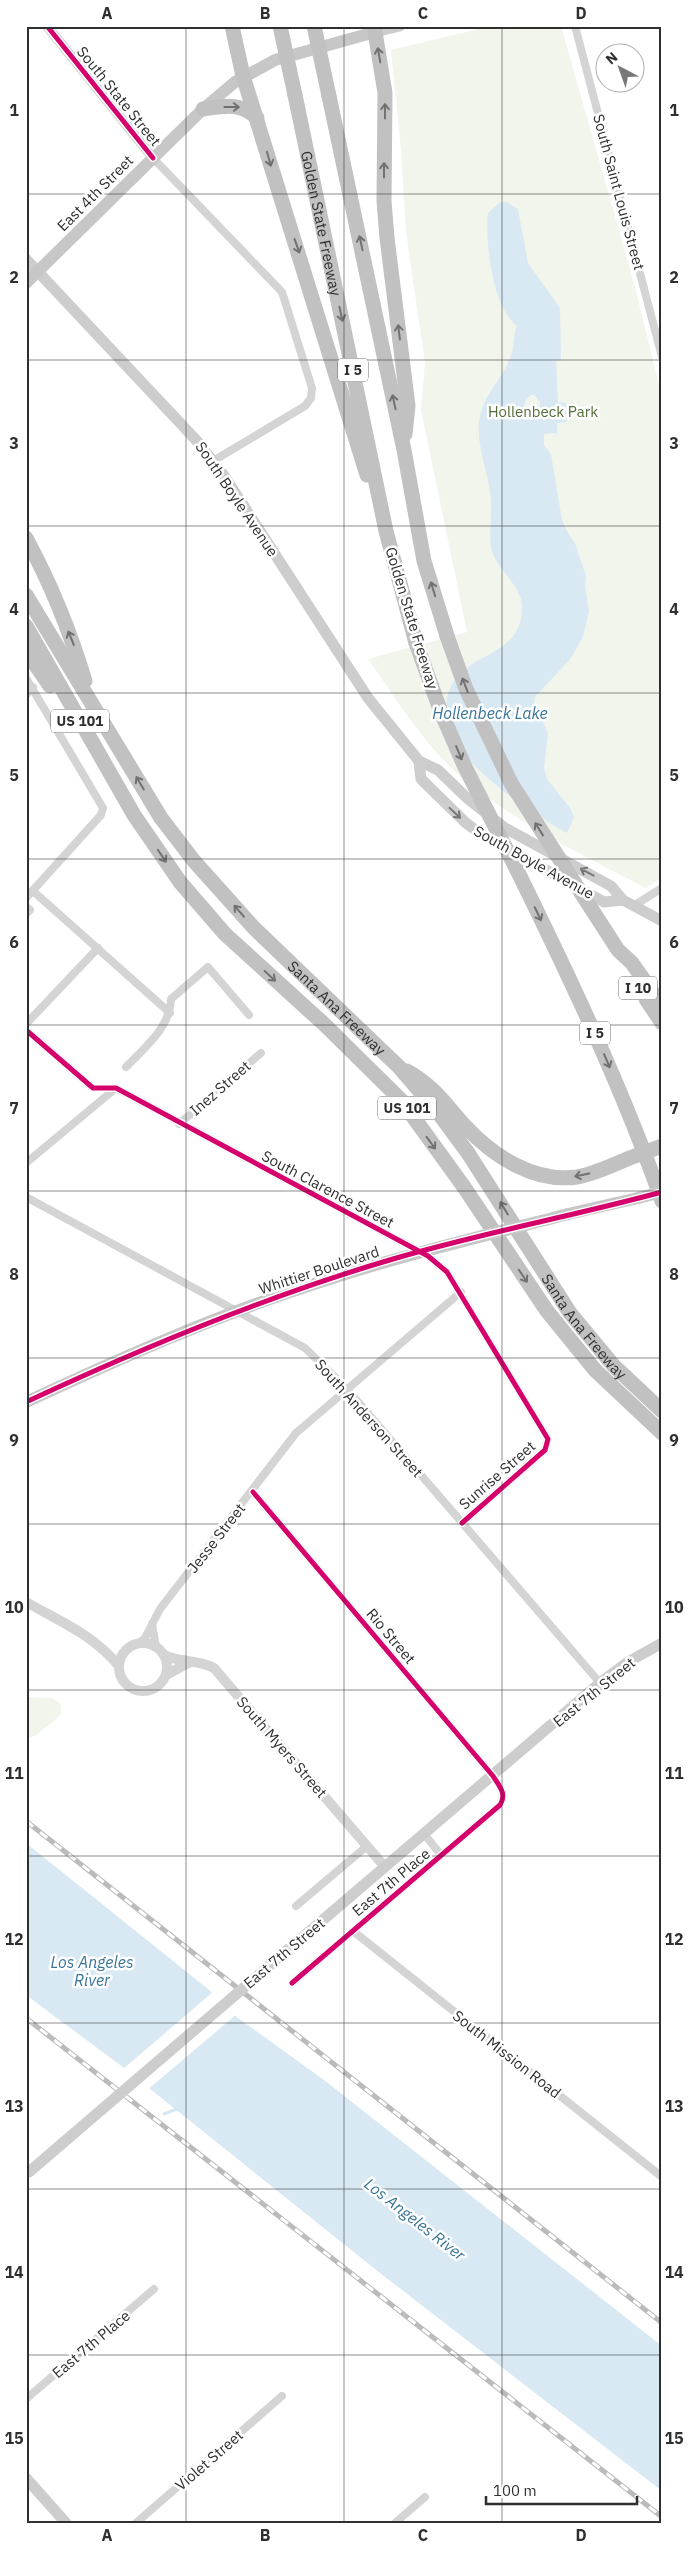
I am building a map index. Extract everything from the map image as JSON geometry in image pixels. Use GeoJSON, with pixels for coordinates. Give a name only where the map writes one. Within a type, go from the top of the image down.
{"type":"FeatureCollection","features":[{"type":"Feature","properties":{"kind":"highway"},"geometry":{"type":"LineString","coordinates":[[232,26],[243,76],[351,428],[386,531]]}},
{"type":"Feature","properties":{"kind":"highway","name":"Golden State Freeway"},"geometry":{"type":"LineString","coordinates":[[280,26],[386,531],[416,643],[441,712],[464,765],[564,964],[607,1060],[662,1201]]}},
{"type":"Feature","properties":{"kind":"highway","name":"Golden State Freeway"},"geometry":{"type":"LineString","coordinates":[[314,26],[404,450],[424,561],[447,636],[470,697],[511,783],[618,950],[632,963],[662,1006]]}},
{"type":"Feature","properties":{"kind":"highway"},"geometry":{"type":"LineString","coordinates":[[374,29],[385,93],[386,220],[408,406],[404,450]]}},
{"type":"Feature","properties":{"kind":"highway"},"geometry":{"type":"LineString","coordinates":[[203,109],[237,106],[249,111],[257,118]]}},
{"type":"Feature","properties":{"kind":"highway"},"geometry":{"type":"LineString","coordinates":[[26,538],[45,574],[75,648],[91,701]]}},
{"type":"Feature","properties":{"kind":"highway","name":"Santa Ana Freeway"},"geometry":{"type":"LineString","coordinates":[[26,595],[161,818],[194,861],[254,928],[399,1067],[438,1111],[468,1152],[570,1313],[614,1366],[662,1411]]}},
{"type":"Feature","properties":{"kind":"highway","name":"Santa Ana Freeway"},"geometry":{"type":"LineString","coordinates":[[26,626],[134,815],[180,882],[225,934],[325,1025],[401,1100],[464,1187],[547,1311],[596,1370],[657,1429],[662,1440]]}},
{"type":"Feature","properties":{"kind":"highway"},"geometry":{"type":"LineString","coordinates":[[26,651],[134,815]]}},
{"type":"Feature","properties":{"kind":"highway","name":"I 10"},"geometry":{"type":"LineString","coordinates":[[618,950],[625,969],[662,1023]]}},
{"type":"Feature","properties":{"kind":"highway"},"geometry":{"type":"LineString","coordinates":[[399,1067],[424,1080],[478,1140],[497,1155],[539,1174],[572,1177],[604,1169],[662,1146]]}},
{"type":"Feature","properties":{"kind":"main road","name":"East 4th Street"},"geometry":{"type":"LineString","coordinates":[[26,283],[203,109],[243,76],[275,60],[374,29],[400,26]]}},
{"type":"Feature","properties":{"kind":"main road","name":"South Boyle Avenue"},"geometry":{"type":"LineString","coordinates":[[26,259],[181,421],[213,461],[368,698],[419,761],[438,770],[468,800],[505,828],[611,886],[623,900],[662,921]]}},
{"type":"Feature","properties":{"kind":"main road","name":"South Boyle Avenue"},"geometry":{"type":"LineString","coordinates":[[419,761],[421,779],[466,823],[481,834],[604,902],[623,900]]}},
{"type":"Feature","properties":{"kind":"main road","name":"Whittier Boulevard"},"geometry":{"type":"LineString","coordinates":[[26,1402],[144,1348],[261,1302],[395,1258],[662,1192]]}},
{"type":"Feature","properties":{"kind":"main road","name":"East 7th Street"},"geometry":{"type":"LineString","coordinates":[[28,2173],[334,1910],[425,1835],[600,1683],[628,1662],[662,1643]]}},
{"type":"Feature","properties":{"kind":"main road"},"geometry":{"type":"LineString","coordinates":[[26,2478],[66,2523]]}},
{"type":"Feature","properties":{"kind":"street","name":"South State Street"},"geometry":{"type":"LineString","coordinates":[[47,26],[153,158],[282,292],[309,376],[311,398],[305,406],[213,461]]}},
{"type":"Feature","properties":{"kind":"street","name":"South Saint Louis Street"},"geometry":{"type":"LineString","coordinates":[[575,26],[662,357]]}},
{"type":"Feature","properties":{"kind":"street"},"geometry":{"type":"LineString","coordinates":[[26,678],[103,808],[101,815],[26,898]]}},
{"type":"Feature","properties":{"kind":"street"},"geometry":{"type":"LineString","coordinates":[[26,694],[33,687]]}},
{"type":"Feature","properties":{"kind":"street"},"geometry":{"type":"LineString","coordinates":[[635,906],[662,888]]}},
{"type":"Feature","properties":{"kind":"street"},"geometry":{"type":"LineString","coordinates":[[34,891],[170,1013]]}},
{"type":"Feature","properties":{"kind":"street"},"geometry":{"type":"LineString","coordinates":[[26,907],[30,910],[26,914]]}},
{"type":"Feature","properties":{"kind":"street"},"geometry":{"type":"LineString","coordinates":[[26,1024],[98,948]]}},
{"type":"Feature","properties":{"kind":"street"},"geometry":{"type":"LineString","coordinates":[[126,1067],[164,1025],[170,1013],[171,999],[208,967],[249,1016]]}},
{"type":"Feature","properties":{"kind":"street","name":"South Clarence Street"},"geometry":{"type":"LineString","coordinates":[[26,1030],[93,1088],[116,1088],[179,1124],[428,1256],[447,1272],[461,1292],[548,1438],[548,1445]]}},
{"type":"Feature","properties":{"kind":"street","name":"Inez Street"},"geometry":{"type":"LineString","coordinates":[[179,1124],[261,1053]]}},
{"type":"Feature","properties":{"kind":"street"},"geometry":{"type":"LineString","coordinates":[[26,1163],[116,1088]]}},
{"type":"Feature","properties":{"kind":"street","name":"South Anderson Street"},"geometry":{"type":"LineString","coordinates":[[26,1197],[305,1348],[347,1389],[600,1683]]}},
{"type":"Feature","properties":{"kind":"street","name":"Jesse Street"},"geometry":{"type":"LineString","coordinates":[[134,1645],[145,1638],[160,1609],[296,1433],[461,1292]]}},
{"type":"Feature","properties":{"kind":"street","name":"Sunrise Street"},"geometry":{"type":"LineString","coordinates":[[462,1523],[545,1450],[548,1445]]}},
{"type":"Feature","properties":{"kind":"street","name":"Rio Street"},"geometry":{"type":"LineString","coordinates":[[252,1492],[493,1776],[504,1793],[504,1799]]}},
{"type":"Feature","properties":{"kind":"street"},"geometry":{"type":"LineString","coordinates":[[26,1602],[87,1636],[103,1648],[118,1666],[123,1681],[136,1691],[152,1690],[158,1686],[166,1675],[190,1662]]}},
{"type":"Feature","properties":{"kind":"street"},"geometry":{"type":"LineString","coordinates":[[152,1624],[156,1646],[164,1655],[167,1665],[166,1675]]}},
{"type":"Feature","properties":{"kind":"street"},"geometry":{"type":"LineString","coordinates":[[103,1648],[134,1645],[156,1646]]}},
{"type":"Feature","properties":{"kind":"street"},"geometry":{"type":"LineString","coordinates":[[118,1666],[120,1658],[134,1645]]}},
{"type":"Feature","properties":{"kind":"street","name":"South Myers Street"},"geometry":{"type":"LineString","coordinates":[[164,1655],[190,1662],[206,1663],[214,1668],[386,1867]]}},
{"type":"Feature","properties":{"kind":"street","name":"East 7th Place"},"geometry":{"type":"LineString","coordinates":[[292,1983],[500,1805],[504,1799]]}},
{"type":"Feature","properties":{"kind":"street"},"geometry":{"type":"LineString","coordinates":[[425,1835],[441,1855]]}},
{"type":"Feature","properties":{"kind":"street"},"geometry":{"type":"LineString","coordinates":[[296,1906],[368,1846]]}},
{"type":"Feature","properties":{"kind":"street","name":"South Mission Road"},"geometry":{"type":"LineString","coordinates":[[352,1931],[662,2177]]}},
{"type":"Feature","properties":{"kind":"street","name":"East 7th Place"},"geometry":{"type":"LineString","coordinates":[[26,2399],[154,2289]]}},
{"type":"Feature","properties":{"kind":"street","name":"Violet Street"},"geometry":{"type":"LineString","coordinates":[[136,2523],[282,2396]]}},
{"type":"Feature","properties":{"kind":"street"},"geometry":{"type":"LineString","coordinates":[[395,2523],[425,2497]]}},
{"type":"Feature","properties":{"kind":"green space","name":"Hollenbeck Park"},"geometry":{"type":"Polygon","coordinates":[[[491,26],[561,26],[635,287],[662,397],[662,878],[646,888],[579,853],[513,815],[456,773],[428,743],[368,659],[467,632],[421,410],[425,363],[406,232],[401,150],[391,50],[491,26]]]}},
{"type":"Feature","properties":{"kind":"green space"},"geometry":{"type":"Polygon","coordinates":[[[26,1697],[52,1698],[61,1704],[61,1715],[35,1736],[26,1738],[26,1697]]]}},
{"type":"Feature","properties":{"kind":"water","name":"Hollenbeck Lake"},"geometry":{"type":"Polygon","coordinates":[[[500,202],[507,202],[518,209],[528,263],[560,308],[561,360],[556,361],[558,402],[566,403],[567,422],[557,423],[557,437],[556,433],[544,434],[544,445],[551,454],[562,520],[575,543],[586,576],[585,587],[589,611],[583,637],[571,658],[535,697],[534,702],[548,733],[544,768],[547,779],[570,808],[574,817],[567,833],[519,803],[497,786],[466,757],[455,742],[446,714],[448,695],[457,677],[507,642],[515,633],[520,621],[522,606],[518,592],[499,565],[492,551],[490,539],[490,491],[479,437],[480,416],[483,407],[509,360],[517,326],[508,317],[496,290],[489,256],[488,213],[500,202]],[[531,395],[525,401],[524,412],[531,420],[539,417],[540,402],[534,395],[531,395]]]}},
{"type":"Feature","properties":{"kind":"water","name":"Los Angeles River"},"geometry":{"type":"Polygon","coordinates":[[[26,1843],[208,1989],[238,2018],[324,2080],[662,2346],[662,2491],[380,2273],[120,2065],[26,1995],[26,1843]]]}},
{"type":"Feature","properties":{"kind":"pier"},"geometry":{"type":"Polygon","coordinates":[[[214,1991],[237,2014],[146,2091],[122,2070],[214,1991]]]}},
{"type":"Feature","properties":{"kind":"waterway"},"geometry":{"type":"LineString","coordinates":[[164,2114],[177,2109]]}},
{"type":"Feature","properties":{"kind":"railway"},"geometry":{"type":"LineString","coordinates":[[26,1821],[662,2323]]}},
{"type":"Feature","properties":{"kind":"railway"},"geometry":{"type":"LineString","coordinates":[[26,2018],[662,2517]]}},
{"type":"Feature","properties":{"kind":"cycle path"},"geometry":{"type":"LineString","coordinates":[[47,26],[153,158]]}},
{"type":"Feature","properties":{"kind":"cycle path"},"geometry":{"type":"LineString","coordinates":[[26,1030],[93,1088],[116,1088],[428,1256],[447,1272],[548,1439],[545,1450],[462,1523]]}},
{"type":"Feature","properties":{"kind":"cycle path"},"geometry":{"type":"LineString","coordinates":[[26,1402],[116,1361],[207,1323],[346,1273],[460,1241],[662,1192]]}},
{"type":"Feature","properties":{"kind":"cycle path"},"geometry":{"type":"LineString","coordinates":[[253,1492],[493,1776],[503,1794],[500,1805],[292,1983]]}}]}
